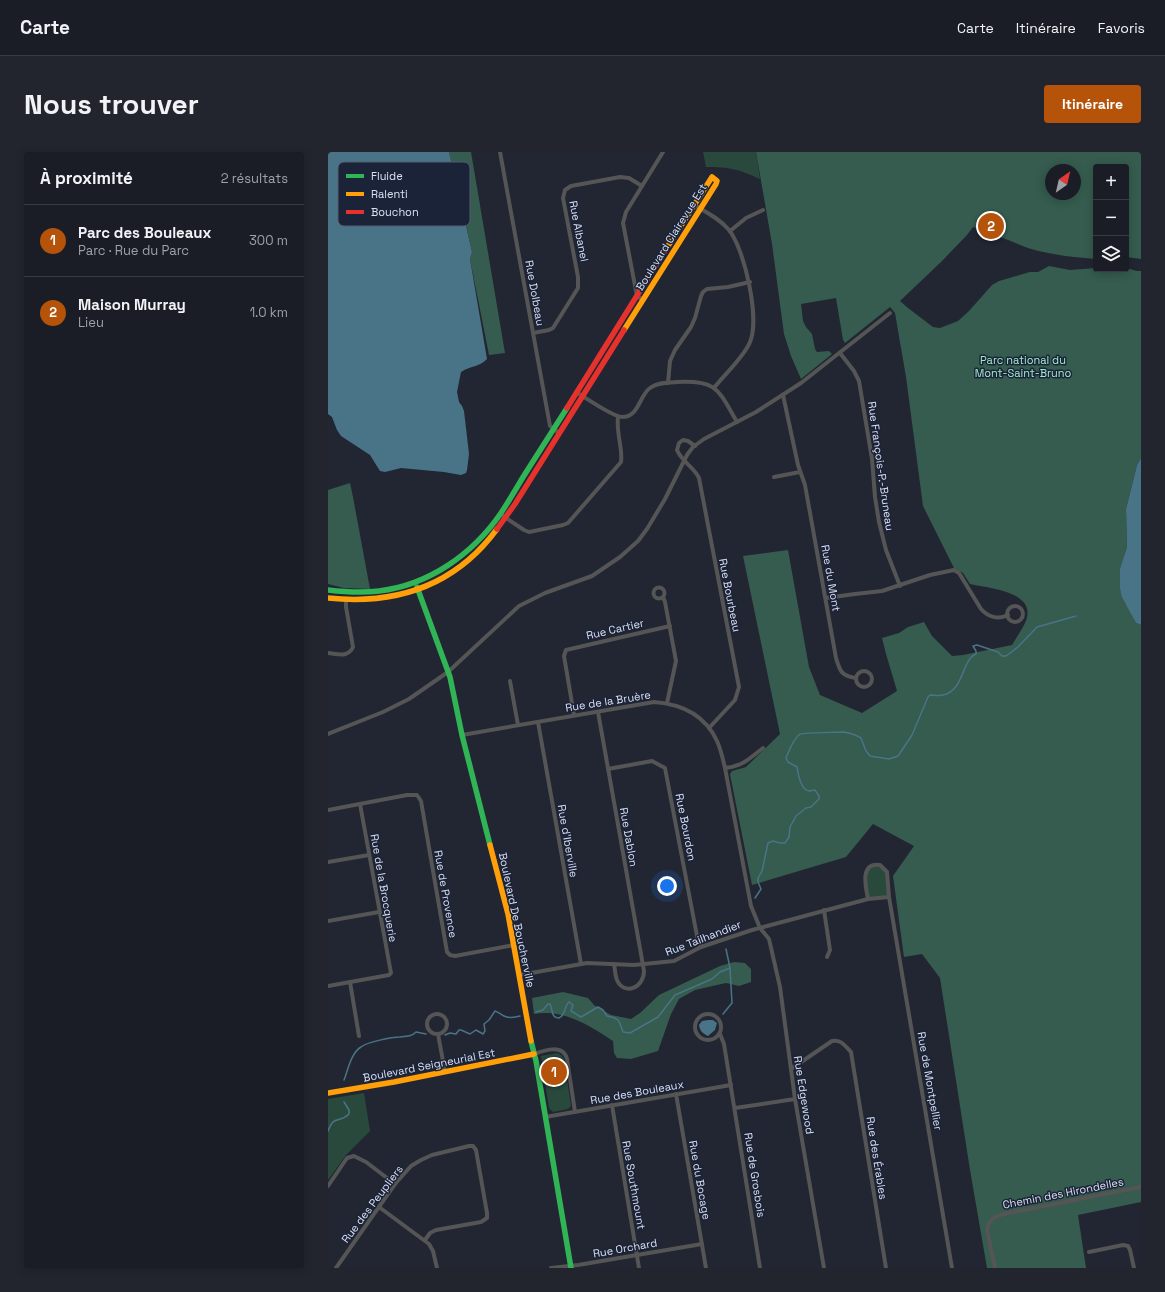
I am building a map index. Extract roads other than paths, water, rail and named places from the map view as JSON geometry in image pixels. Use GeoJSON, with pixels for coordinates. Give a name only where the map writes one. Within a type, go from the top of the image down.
{"type":"FeatureCollection","features":[{"type":"Feature","properties":{"kind":"street","name":"Rue Dolbeau"},"geometry":{"type":"LineString","coordinates":[[500,152],[550,426],[554,429]]}},
{"type":"Feature","properties":{"kind":"street"},"geometry":{"type":"LineString","coordinates":[[643,300],[637,296],[623,223],[626,212],[663,152]]}},
{"type":"Feature","properties":{"kind":"street","name":"Rue Albanel"},"geometry":{"type":"LineString","coordinates":[[533,333],[550,330],[553,328],[579,286],[563,198],[565,190],[571,186],[620,177],[629,178],[642,186]]}},
{"type":"Feature","properties":{"kind":"street","name":"Boulevard Clairevue Est"},"geometry":{"type":"LineString","coordinates":[[328,590],[375,593],[390,591],[416,583],[442,570],[465,554],[480,540],[500,514],[710,179],[712,177],[715,178],[717,182],[560,433],[506,518],[486,544],[470,559],[447,576],[418,590],[385,598],[346,600],[328,598]]}},
{"type":"Feature","properties":{"kind":"street"},"geometry":{"type":"LineString","coordinates":[[694,205],[722,223],[730,231],[736,241],[750,282],[753,327],[751,341],[714,388]]}},
{"type":"Feature","properties":{"kind":"street"},"geometry":{"type":"LineString","coordinates":[[730,231],[746,218],[763,210]]}},
{"type":"Feature","properties":{"kind":"street"},"geometry":{"type":"LineString","coordinates":[[668,383],[670,361],[691,327],[702,293],[707,289],[728,287],[750,282]]}},
{"type":"Feature","properties":{"kind":"street"},"geometry":{"type":"LineString","coordinates":[[328,734],[394,707],[417,694],[448,672],[519,606],[545,593],[592,576],[631,548],[642,535],[668,495],[684,461],[695,446],[704,439],[737,422],[801,383],[890,313]]}},
{"type":"Feature","properties":{"kind":"street","name":"Rue François-P.-Bruneau"},"geometry":{"type":"LineString","coordinates":[[840,353],[856,373],[859,381],[872,459],[878,517],[886,550],[900,586]]}},
{"type":"Feature","properties":{"kind":"street"},"geometry":{"type":"LineString","coordinates":[[576,392],[618,417],[625,417],[632,413],[651,387],[657,384],[700,382],[708,384],[714,388],[723,398],[737,422]]}},
{"type":"Feature","properties":{"kind":"street","name":"Rue du Mont"},"geometry":{"type":"LineString","coordinates":[[783,395],[800,472],[805,485],[838,666],[845,675],[856,678]]}},
{"type":"Feature","properties":{"kind":"street"},"geometry":{"type":"LineString","coordinates":[[500,514],[529,532],[565,525],[570,522],[621,462],[617,431],[618,417]]}},
{"type":"Feature","properties":{"kind":"street"},"geometry":{"type":"LineString","coordinates":[[554,429],[560,433]]}},
{"type":"Feature","properties":{"kind":"street"},"geometry":{"type":"LineString","coordinates":[[684,461],[677,452],[679,443],[683,440],[687,440],[695,446]]}},
{"type":"Feature","properties":{"kind":"street","name":"Rue Bourbeau"},"geometry":{"type":"LineString","coordinates":[[684,461],[694,470],[699,478],[739,687],[735,700],[709,728]]}},
{"type":"Feature","properties":{"kind":"street"},"geometry":{"type":"LineString","coordinates":[[774,477],[800,472]]}},
{"type":"Feature","properties":{"kind":"street"},"geometry":{"type":"LineString","coordinates":[[826,598],[877,592],[900,586],[930,575],[954,570],[959,573],[986,614],[1002,618],[1008,616]]}},
{"type":"Feature","properties":{"kind":"street","name":"Boulevard De Boucherville"},"geometry":{"type":"LineString","coordinates":[[416,583],[448,672],[462,735],[500,878],[520,975],[571,1267]]}},
{"type":"Feature","properties":{"kind":"street"},"geometry":{"type":"LineString","coordinates":[[663,597],[666,602],[676,660],[667,703]]}},
{"type":"Feature","properties":{"kind":"street"},"geometry":{"type":"LineString","coordinates":[[328,653],[344,655],[352,649],[353,644],[346,600]]}},
{"type":"Feature","properties":{"kind":"street","name":"Rue Cartier"},"geometry":{"type":"LineString","coordinates":[[574,715],[564,656],[566,650],[670,626]]}},
{"type":"Feature","properties":{"kind":"street","name":"Rue du Mont"},"geometry":{"type":"LineString","coordinates":[[860,671],[866,671],[870,673],[872,681],[867,687],[861,686],[857,683],[856,678],[860,671]]}},
{"type":"Feature","properties":{"kind":"street"},"geometry":{"type":"LineString","coordinates":[[510,681],[518,725]]}},
{"type":"Feature","properties":{"kind":"street","name":"Rue de la Bruère"},"geometry":{"type":"LineString","coordinates":[[462,735],[654,702],[675,704],[691,712],[709,728],[718,742],[725,768],[751,906],[760,928]]}},
{"type":"Feature","properties":{"kind":"street","name":"Rue Dablon"},"geometry":{"type":"LineString","coordinates":[[598,712],[643,965]]}},
{"type":"Feature","properties":{"kind":"street","name":"Rue d'Iberville"},"geometry":{"type":"LineString","coordinates":[[538,722],[581,964]]}},
{"type":"Feature","properties":{"kind":"street"},"geometry":{"type":"LineString","coordinates":[[725,768],[736,767],[745,763],[763,748]]}},
{"type":"Feature","properties":{"kind":"street","name":"Rue Bourdon"},"geometry":{"type":"LineString","coordinates":[[608,769],[652,761],[666,768],[697,936],[701,948]]}},
{"type":"Feature","properties":{"kind":"street","name":"Rue de Provence"},"geometry":{"type":"LineString","coordinates":[[360,804],[407,795],[417,795],[421,801],[447,952],[450,955],[456,956],[514,945]]}},
{"type":"Feature","properties":{"kind":"street"},"geometry":{"type":"LineString","coordinates":[[328,810],[360,804]]}},
{"type":"Feature","properties":{"kind":"street","name":"Rue de la Brocquerie"},"geometry":{"type":"LineString","coordinates":[[350,982],[390,975],[391,972],[360,804]]}},
{"type":"Feature","properties":{"kind":"street"},"geometry":{"type":"LineString","coordinates":[[328,862],[369,855]]}},
{"type":"Feature","properties":{"kind":"street","name":"Rue de Montpellier"},"geometry":{"type":"LineString","coordinates":[[868,899],[865,874],[876,865],[883,868],[886,872],[952,1268]]}},
{"type":"Feature","properties":{"kind":"street","name":"Rue Tailhandier"},"geometry":{"type":"LineString","coordinates":[[520,975],[581,964],[597,963],[643,965],[674,961],[701,948],[760,928],[868,899],[889,897]]}},
{"type":"Feature","properties":{"kind":"street"},"geometry":{"type":"LineString","coordinates":[[824,910],[830,950],[827,957]]}},
{"type":"Feature","properties":{"kind":"street"},"geometry":{"type":"LineString","coordinates":[[328,921],[379,912]]}},
{"type":"Feature","properties":{"kind":"street","name":"Rue Edgewood"},"geometry":{"type":"LineString","coordinates":[[760,928],[770,939],[780,987],[795,1099],[824,1268]]}},
{"type":"Feature","properties":{"kind":"street"},"geometry":{"type":"LineString","coordinates":[[614,964],[618,982],[622,986],[629,988],[637,986],[642,981],[644,975],[643,965]]}},
{"type":"Feature","properties":{"kind":"street"},"geometry":{"type":"LineString","coordinates":[[328,986],[350,982],[359,1036]]}},
{"type":"Feature","properties":{"kind":"street"},"geometry":{"type":"LineString","coordinates":[[708,1014],[716,1017],[721,1025],[720,1034],[714,1040],[710,1041],[702,1039],[696,1033],[695,1029],[697,1021],[703,1015],[708,1014]]}},
{"type":"Feature","properties":{"kind":"street"},"geometry":{"type":"LineString","coordinates":[[434,1015],[441,1015],[447,1022],[444,1031],[438,1034],[432,1032],[428,1028],[428,1021],[434,1015]]}},
{"type":"Feature","properties":{"kind":"street"},"geometry":{"type":"LineString","coordinates":[[438,1034],[445,1072]]}},
{"type":"Feature","properties":{"kind":"street","name":"Rue de Grosbois"},"geometry":{"type":"LineString","coordinates":[[720,1034],[724,1044],[735,1108],[760,1268]]}},
{"type":"Feature","properties":{"kind":"street","name":"Rue des Érables"},"geometry":{"type":"LineString","coordinates":[[791,1069],[832,1041],[837,1040],[841,1042],[851,1052],[886,1268]]}},
{"type":"Feature","properties":{"kind":"street"},"geometry":{"type":"LineString","coordinates":[[534,1054],[556,1049],[561,1050],[565,1054],[575,1112]]}},
{"type":"Feature","properties":{"kind":"street","name":"Boulevard Seigneurial Est"},"geometry":{"type":"LineString","coordinates":[[328,1093],[534,1054]]}},
{"type":"Feature","properties":{"kind":"street","name":"Rue des Bouleaux"},"geometry":{"type":"LineString","coordinates":[[545,1117],[731,1085]]}},
{"type":"Feature","properties":{"kind":"street","name":"Rue du Bocage"},"geometry":{"type":"LineString","coordinates":[[676,1094],[706,1268]]}},
{"type":"Feature","properties":{"kind":"street"},"geometry":{"type":"LineString","coordinates":[[735,1108],[795,1099]]}},
{"type":"Feature","properties":{"kind":"street","name":"Rue Southmount"},"geometry":{"type":"LineString","coordinates":[[612,1105],[639,1268]]}},
{"type":"Feature","properties":{"kind":"street","name":"Rue des Peupliers"},"geometry":{"type":"LineString","coordinates":[[336,1268],[396,1184],[412,1166],[426,1157],[468,1146],[474,1147],[487,1218],[482,1222],[436,1230],[429,1234],[424,1240]]}},
{"type":"Feature","properties":{"kind":"street"},"geometry":{"type":"LineString","coordinates":[[328,1186],[348,1158],[352,1156],[366,1162],[396,1184]]}},
{"type":"Feature","properties":{"kind":"street","name":"Chemin des Hirondelles"},"geometry":{"type":"LineString","coordinates":[[995,1268],[987,1230],[993,1218],[1009,1213],[1141,1187]]}},
{"type":"Feature","properties":{"kind":"street"},"geometry":{"type":"LineString","coordinates":[[379,1207],[424,1240],[432,1248],[437,1268]]}},
{"type":"Feature","properties":{"kind":"street","name":"Rue Orchard"},"geometry":{"type":"LineString","coordinates":[[551,1268],[571,1267],[702,1244]]}},
{"type":"Feature","properties":{"kind":"street"},"geometry":{"type":"LineString","coordinates":[[1089,1252],[1123,1245],[1128,1246],[1134,1268]]}},
{"type":"Feature","properties":{"kind":"water"},"geometry":{"type":"Polygon","coordinates":[[[328,152],[449,152],[451,162],[338,162],[338,226],[466,226],[472,252],[470,259],[487,359],[481,364],[461,372],[457,392],[459,402],[464,411],[469,454],[466,473],[461,475],[401,468],[385,472],[380,471],[370,455],[341,436],[332,417],[328,414],[328,152]]]}},
{"type":"Feature","properties":{"kind":"water"},"geometry":{"type":"Polygon","coordinates":[[[1141,458],[1141,625],[1136,623],[1122,597],[1120,589],[1120,568],[1127,547],[1126,509],[1137,465],[1141,458]]]}},
{"type":"Feature","properties":{"kind":"water"},"geometry":{"type":"Polygon","coordinates":[[[713,1020],[717,1023],[715,1030],[708,1036],[702,1032],[699,1025],[702,1021],[713,1020]]]}},
{"type":"Feature","properties":{"kind":"waterway"},"geometry":{"type":"LineString","coordinates":[[755,898],[761,889],[758,878],[762,871],[768,843],[773,841],[785,843],[789,837],[790,827],[796,816],[806,808],[811,807],[819,799],[819,796],[815,790],[809,791],[803,788],[797,767],[788,762],[786,758],[795,739],[800,734],[846,732],[861,738],[866,751],[870,756],[889,759],[898,756],[912,735],[928,697],[930,695],[943,695],[955,688],[971,657],[976,654],[973,646],[977,645],[998,652],[1002,656],[1006,656],[1018,647],[1037,627],[1076,616]]}},
{"type":"Feature","properties":{"kind":"waterway"},"geometry":{"type":"LineString","coordinates":[[536,1012],[543,1010],[548,1004],[550,1004],[553,1015],[556,1018],[559,1018],[563,1015],[569,1002],[573,1005],[571,1011],[581,1017],[598,1007],[603,1010],[607,1016],[617,1019],[623,1032],[630,1033],[658,1017],[675,995],[712,979],[720,972],[730,968],[726,949]]}},
{"type":"Feature","properties":{"kind":"waterway"},"geometry":{"type":"LineString","coordinates":[[723,1014],[732,1003],[730,968]]}},
{"type":"Feature","properties":{"kind":"waterway"},"geometry":{"type":"LineString","coordinates":[[445,1035],[450,1033],[456,1034],[459,1030],[470,1034],[476,1030],[483,1034],[485,1031],[484,1024],[489,1020],[495,1011],[512,1018],[520,1016]]}},
{"type":"Feature","properties":{"kind":"waterway"},"geometry":{"type":"LineString","coordinates":[[344,1080],[352,1057],[364,1045],[386,1039],[409,1036],[416,1032],[426,1034]]}},
{"type":"Feature","properties":{"kind":"waterway"},"geometry":{"type":"LineString","coordinates":[[328,1131],[332,1123],[349,1114],[349,1110],[344,1102]]}},
{"type":"Feature","properties":{"kind":"place","name":"Maison Murray"},"geometry":{"type":"Point","coordinates":[991,226]}},
{"type":"Feature","properties":{"kind":"place","name":"Parc des Bouleaux"},"geometry":{"type":"Point","coordinates":[554,1072]}},
{"type":"Feature","properties":{"kind":"park label","name":"Parc national du Mont-Saint-Bruno"},"geometry":{"type":"Point","coordinates":[1023,366]}}]}
